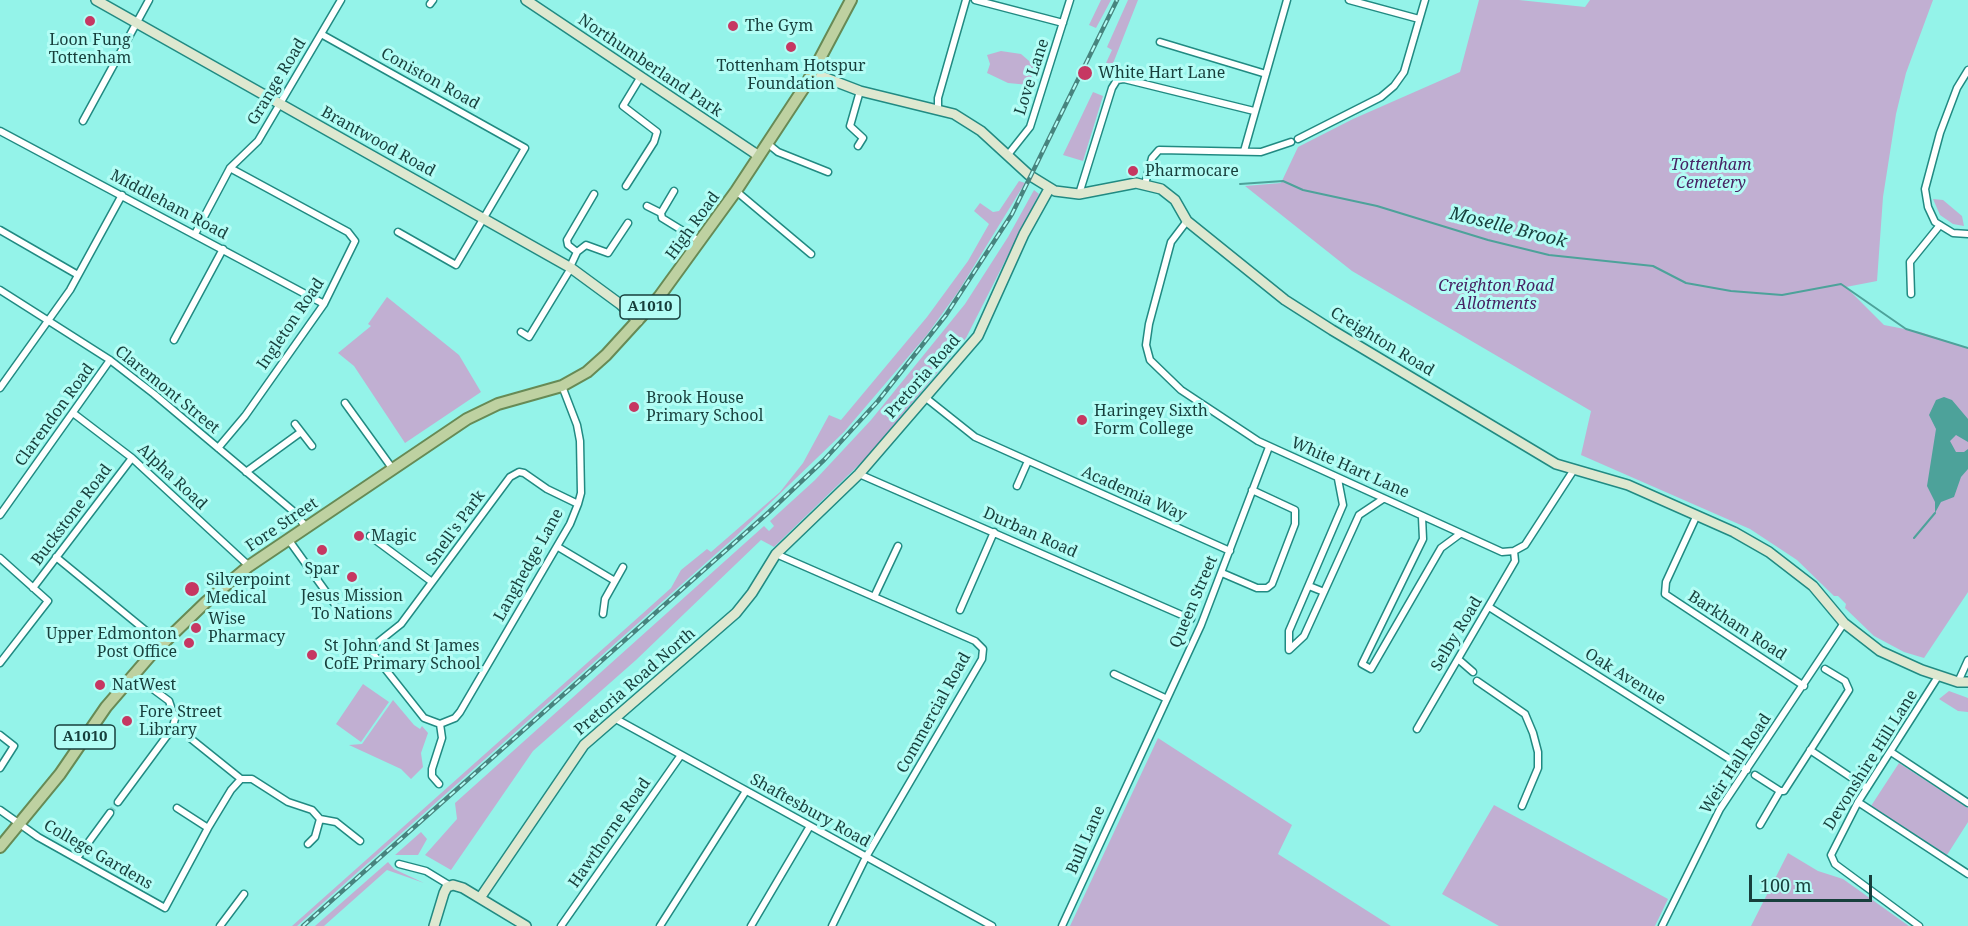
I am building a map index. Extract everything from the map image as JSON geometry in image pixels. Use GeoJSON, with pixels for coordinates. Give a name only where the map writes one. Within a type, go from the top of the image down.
{"type":"FeatureCollection","features":[{"type":"Feature","properties":{"kind":"main road","name":"High Road"},"geometry":{"type":"LineString","coordinates":[[498,404],[562,386],[587,372],[638,321],[701,243],[736,191],[813,73],[851,0]]}},
{"type":"Feature","properties":{"kind":"main road","name":"Fore Street"},"geometry":{"type":"LineString","coordinates":[[0,847],[60,774],[106,707],[134,675],[162,644],[249,566],[467,419],[498,404]]}},
{"type":"Feature","properties":{"kind":"street","name":"Brantwood Road"},"geometry":{"type":"LineString","coordinates":[[96,0],[571,267],[613,297],[638,321]]}},
{"type":"Feature","properties":{"kind":"street"},"geometry":{"type":"LineString","coordinates":[[83,121],[149,0]]}},
{"type":"Feature","properties":{"kind":"street","name":"Grange Road"},"geometry":{"type":"LineString","coordinates":[[195,234],[230,168],[258,141],[341,0]]}},
{"type":"Feature","properties":{"kind":"street","name":"Northumberland Park"},"geometry":{"type":"LineString","coordinates":[[526,0],[759,156]]}},
{"type":"Feature","properties":{"kind":"street"},"geometry":{"type":"LineString","coordinates":[[938,108],[938,98],[966,0]]}},
{"type":"Feature","properties":{"kind":"street"},"geometry":{"type":"LineString","coordinates":[[975,0],[1063,23]]}},
{"type":"Feature","properties":{"kind":"street","name":"Love Lane"},"geometry":{"type":"LineString","coordinates":[[1007,156],[1030,127],[1070,0]]}},
{"type":"Feature","properties":{"kind":"street"},"geometry":{"type":"LineString","coordinates":[[1244,151],[1287,0]]}},
{"type":"Feature","properties":{"kind":"street"},"geometry":{"type":"LineString","coordinates":[[1349,0],[1419,19]]}},
{"type":"Feature","properties":{"kind":"street"},"geometry":{"type":"LineString","coordinates":[[1145,184],[1152,158],[1159,150],[1270,151],[1295,141],[1389,92],[1404,72],[1425,0]]}},
{"type":"Feature","properties":{"kind":"street","name":"Coniston Road"},"geometry":{"type":"LineString","coordinates":[[321,34],[525,148],[485,220]]}},
{"type":"Feature","properties":{"kind":"street"},"geometry":{"type":"LineString","coordinates":[[1160,42],[1266,74]]}},
{"type":"Feature","properties":{"kind":"street"},"geometry":{"type":"LineString","coordinates":[[1968,70],[1957,88],[1940,134],[1925,189],[1928,207],[1940,225],[1953,233],[1968,234]]}},
{"type":"Feature","properties":{"kind":"street"},"geometry":{"type":"LineString","coordinates":[[813,73],[860,91],[938,108],[969,122],[1049,189],[1062,193],[1079,194],[1114,186],[1145,184],[1161,189],[1175,200],[1187,221]]}},
{"type":"Feature","properties":{"kind":"street"},"geometry":{"type":"LineString","coordinates":[[626,186],[654,142],[657,132],[623,106],[640,78]]}},
{"type":"Feature","properties":{"kind":"street"},"geometry":{"type":"LineString","coordinates":[[1079,194],[1112,88],[1118,80],[1124,79],[1254,111]]}},
{"type":"Feature","properties":{"kind":"street"},"geometry":{"type":"LineString","coordinates":[[858,146],[863,138],[850,126],[860,91]]}},
{"type":"Feature","properties":{"kind":"street","name":"Middleham Road"},"geometry":{"type":"LineString","coordinates":[[0,131],[324,304]]}},
{"type":"Feature","properties":{"kind":"street"},"geometry":{"type":"LineString","coordinates":[[767,142],[778,152],[828,172]]}},
{"type":"Feature","properties":{"kind":"street","name":"Ingleton Road"},"geometry":{"type":"LineString","coordinates":[[218,448],[245,416],[324,304],[354,245],[352,234],[230,168]]}},
{"type":"Feature","properties":{"kind":"street","name":"Pretoria Road"},"geometry":{"type":"LineString","coordinates":[[776,554],[859,474],[978,336],[1024,234],[1049,189]]}},
{"type":"Feature","properties":{"kind":"street"},"geometry":{"type":"LineString","coordinates":[[661,213],[674,191]]}},
{"type":"Feature","properties":{"kind":"street"},"geometry":{"type":"LineString","coordinates":[[736,191],[811,254]]}},
{"type":"Feature","properties":{"kind":"street"},"geometry":{"type":"LineString","coordinates":[[578,252],[568,245],[567,240],[594,194]]}},
{"type":"Feature","properties":{"kind":"street"},"geometry":{"type":"LineString","coordinates":[[0,388],[78,275],[122,195]]}},
{"type":"Feature","properties":{"kind":"street"},"geometry":{"type":"LineString","coordinates":[[646,206],[661,213],[662,218],[701,243]]}},
{"type":"Feature","properties":{"kind":"street"},"geometry":{"type":"LineString","coordinates":[[398,232],[456,266],[485,220]]}},
{"type":"Feature","properties":{"kind":"street","name":"White Hart Lane"},"geometry":{"type":"LineString","coordinates":[[1187,221],[1173,237],[1149,324],[1146,345],[1150,360],[1181,390],[1269,447],[1422,518],[1502,552],[1514,551]]}},
{"type":"Feature","properties":{"kind":"street","name":"Creighton Road"},"geometry":{"type":"LineString","coordinates":[[1187,221],[1280,296],[1332,330],[1534,452],[1573,471]]}},
{"type":"Feature","properties":{"kind":"street"},"geometry":{"type":"LineString","coordinates":[[521,332],[529,337],[578,252],[589,244],[608,253],[628,224]]}},
{"type":"Feature","properties":{"kind":"street"},"geometry":{"type":"LineString","coordinates":[[1911,294],[1910,262],[1940,225]]}},
{"type":"Feature","properties":{"kind":"street"},"geometry":{"type":"LineString","coordinates":[[0,230],[78,275]]}},
{"type":"Feature","properties":{"kind":"street"},"geometry":{"type":"LineString","coordinates":[[174,340],[223,249]]}},
{"type":"Feature","properties":{"kind":"street","name":"Claremont Street"},"geometry":{"type":"LineString","coordinates":[[0,290],[111,360],[292,511],[306,527]]}},
{"type":"Feature","properties":{"kind":"street","name":"Clarendon Road"},"geometry":{"type":"LineString","coordinates":[[0,515],[111,360]]}},
{"type":"Feature","properties":{"kind":"street","name":"Langhedge Lane"},"geometry":{"type":"LineString","coordinates":[[440,724],[455,718],[460,712],[558,547],[578,504],[581,493],[580,441],[577,425],[562,386]]}},
{"type":"Feature","properties":{"kind":"street","name":"Academia Way"},"geometry":{"type":"LineString","coordinates":[[926,398],[975,437],[1230,551]]}},
{"type":"Feature","properties":{"kind":"street"},"geometry":{"type":"LineString","coordinates":[[345,403],[392,468]]}},
{"type":"Feature","properties":{"kind":"street","name":"Alpha Road"},"geometry":{"type":"LineString","coordinates":[[73,412],[132,458],[249,566]]}},
{"type":"Feature","properties":{"kind":"street"},"geometry":{"type":"LineString","coordinates":[[295,424],[312,446]]}},
{"type":"Feature","properties":{"kind":"street"},"geometry":{"type":"LineString","coordinates":[[246,472],[301,432]]}},
{"type":"Feature","properties":{"kind":"street","name":"Queen Street"},"geometry":{"type":"LineString","coordinates":[[1135,764],[1194,640],[1222,573],[1269,447]]}},
{"type":"Feature","properties":{"kind":"street","name":"Buckstone Road"},"geometry":{"type":"LineString","coordinates":[[33,588],[132,458]]}},
{"type":"Feature","properties":{"kind":"street"},"geometry":{"type":"LineString","coordinates":[[1017,486],[1028,461]]}},
{"type":"Feature","properties":{"kind":"street"},"geometry":{"type":"LineString","coordinates":[[1514,551],[1525,545],[1573,471],[1603,477],[1628,485],[1734,532],[1769,552],[1813,586],[1844,623],[1880,651],[1939,675],[1963,682],[1968,689]]}},
{"type":"Feature","properties":{"kind":"street","name":"Snell's Park"},"geometry":{"type":"LineString","coordinates":[[440,724],[420,714],[371,650],[401,624],[510,477],[524,473],[547,489],[578,504]]}},
{"type":"Feature","properties":{"kind":"street","name":"Durban Road"},"geometry":{"type":"LineString","coordinates":[[859,474],[1191,619]]}},
{"type":"Feature","properties":{"kind":"street"},"geometry":{"type":"LineString","coordinates":[[1338,479],[1343,505],[1289,631],[1289,650],[1304,636],[1359,515],[1383,499]]}},
{"type":"Feature","properties":{"kind":"street"},"geometry":{"type":"LineString","coordinates":[[1222,573],[1257,588],[1268,588],[1272,584],[1295,524],[1295,510],[1252,490]]}},
{"type":"Feature","properties":{"kind":"street","name":"Barkham Road"},"geometry":{"type":"LineString","coordinates":[[1696,517],[1666,582],[1665,594],[1804,686]]}},
{"type":"Feature","properties":{"kind":"street"},"geometry":{"type":"LineString","coordinates":[[1422,518],[1423,539],[1362,664],[1371,669],[1441,548],[1460,534]]}},
{"type":"Feature","properties":{"kind":"street"},"geometry":{"type":"LineString","coordinates":[[960,610],[994,532]]}},
{"type":"Feature","properties":{"kind":"street"},"geometry":{"type":"LineString","coordinates":[[370,536],[432,582]]}},
{"type":"Feature","properties":{"kind":"street"},"geometry":{"type":"LineString","coordinates":[[288,539],[334,603]]}},
{"type":"Feature","properties":{"kind":"street"},"geometry":{"type":"LineString","coordinates":[[874,597],[898,546]]}},
{"type":"Feature","properties":{"kind":"street"},"geometry":{"type":"LineString","coordinates":[[558,547],[615,581]]}},
{"type":"Feature","properties":{"kind":"street","name":"Selby Road"},"geometry":{"type":"LineString","coordinates":[[1417,729],[1515,561],[1514,551]]}},
{"type":"Feature","properties":{"kind":"street","name":"Commercial Road"},"geometry":{"type":"LineString","coordinates":[[776,554],[975,641],[983,649],[982,659],[866,857],[832,926]]}},
{"type":"Feature","properties":{"kind":"street","name":"Pretoria Road North"},"geometry":{"type":"LineString","coordinates":[[480,898],[584,745],[735,613],[752,593],[776,554]]}},
{"type":"Feature","properties":{"kind":"street"},"geometry":{"type":"LineString","coordinates":[[56,557],[162,644]]}},
{"type":"Feature","properties":{"kind":"street"},"geometry":{"type":"LineString","coordinates":[[0,558],[48,601],[0,663]]}},
{"type":"Feature","properties":{"kind":"street"},"geometry":{"type":"LineString","coordinates":[[603,614],[602,607],[623,567]]}},
{"type":"Feature","properties":{"kind":"street"},"geometry":{"type":"LineString","coordinates":[[1308,585],[1324,592]]}},
{"type":"Feature","properties":{"kind":"street","name":"Oak Avenue"},"geometry":{"type":"LineString","coordinates":[[1489,607],[1747,770]]}},
{"type":"Feature","properties":{"kind":"street","name":"Weir Hall Road"},"geometry":{"type":"LineString","coordinates":[[1662,926],[1716,815],[1844,623]]}},
{"type":"Feature","properties":{"kind":"street"},"geometry":{"type":"LineString","coordinates":[[1382,624],[1394,630]]}},
{"type":"Feature","properties":{"kind":"street"},"geometry":{"type":"LineString","coordinates":[[1458,659],[1473,672]]}},
{"type":"Feature","properties":{"kind":"street"},"geometry":{"type":"LineString","coordinates":[[1963,682],[1968,660]]}},
{"type":"Feature","properties":{"kind":"street"},"geometry":{"type":"LineString","coordinates":[[1760,825],[1849,687],[1825,669]]}},
{"type":"Feature","properties":{"kind":"street"},"geometry":{"type":"LineString","coordinates":[[1114,674],[1165,698]]}},
{"type":"Feature","properties":{"kind":"street"},"geometry":{"type":"LineString","coordinates":[[118,802],[172,729],[175,719],[169,700],[134,675]]}},
{"type":"Feature","properties":{"kind":"street","name":"Devonshire Hill Lane"},"geometry":{"type":"LineString","coordinates":[[1919,926],[1833,862],[1833,847],[1858,802],[1939,675]]}},
{"type":"Feature","properties":{"kind":"street"},"geometry":{"type":"LineString","coordinates":[[1478,681],[1525,714],[1533,733],[1538,752],[1538,768],[1522,806]]}},
{"type":"Feature","properties":{"kind":"street","name":"Shaftesbury Road"},"geometry":{"type":"LineString","coordinates":[[616,719],[992,926]]}},
{"type":"Feature","properties":{"kind":"street"},"geometry":{"type":"LineString","coordinates":[[439,784],[432,776],[432,770],[442,738],[440,724]]}},
{"type":"Feature","properties":{"kind":"street"},"geometry":{"type":"LineString","coordinates":[[0,735],[14,746],[0,768]]}},
{"type":"Feature","properties":{"kind":"street"},"geometry":{"type":"LineString","coordinates":[[190,738],[241,779],[252,779],[290,804],[312,810],[320,819],[336,822],[360,842]]}},
{"type":"Feature","properties":{"kind":"street"},"geometry":{"type":"LineString","coordinates":[[1810,750],[1867,788]]}},
{"type":"Feature","properties":{"kind":"street"},"geometry":{"type":"LineString","coordinates":[[1891,752],[1968,802]]}},
{"type":"Feature","properties":{"kind":"street","name":"Hawthorne Road"},"geometry":{"type":"LineString","coordinates":[[561,926],[681,755]]}},
{"type":"Feature","properties":{"kind":"street","name":"Bull Lane"},"geometry":{"type":"LineString","coordinates":[[1062,926],[1135,764]]}},
{"type":"Feature","properties":{"kind":"street"},"geometry":{"type":"LineString","coordinates":[[1755,775],[1782,791]]}},
{"type":"Feature","properties":{"kind":"street"},"geometry":{"type":"LineString","coordinates":[[177,808],[208,828],[235,784],[241,779]]}},
{"type":"Feature","properties":{"kind":"street"},"geometry":{"type":"LineString","coordinates":[[660,926],[746,791]]}},
{"type":"Feature","properties":{"kind":"street"},"geometry":{"type":"LineString","coordinates":[[1858,802],[1968,874]]}},
{"type":"Feature","properties":{"kind":"street","name":"College Gardens"},"geometry":{"type":"LineString","coordinates":[[0,810],[18,824],[165,908],[208,828]]}},
{"type":"Feature","properties":{"kind":"street"},"geometry":{"type":"LineString","coordinates":[[77,858],[110,813]]}},
{"type":"Feature","properties":{"kind":"street"},"geometry":{"type":"LineString","coordinates":[[308,844],[315,837],[320,819]]}},
{"type":"Feature","properties":{"kind":"street"},"geometry":{"type":"LineString","coordinates":[[751,926],[810,826]]}},
{"type":"Feature","properties":{"kind":"street"},"geometry":{"type":"LineString","coordinates":[[399,864],[426,871],[449,885],[457,885],[526,926]]}},
{"type":"Feature","properties":{"kind":"street"},"geometry":{"type":"LineString","coordinates":[[434,926],[444,893],[449,885]]}},
{"type":"Feature","properties":{"kind":"street"},"geometry":{"type":"LineString","coordinates":[[220,926],[244,894]]}},
{"type":"Feature","properties":{"kind":"green space"},"geometry":{"type":"Polygon","coordinates":[[[1101,0],[1111,0],[1096,28],[1089,25],[1101,0]]]}},
{"type":"Feature","properties":{"kind":"green space"},"geometry":{"type":"Polygon","coordinates":[[[1128,0],[1138,0],[1112,66],[1106,63],[1112,50],[1107,47],[1128,0]]]}},
{"type":"Feature","properties":{"kind":"green space","name":"Tottenham Cemetery"},"geometry":{"type":"Polygon","coordinates":[[[1479,0],[1519,0],[1585,7],[1590,0],[1933,0],[1906,73],[1896,114],[1883,197],[1877,281],[1846,287],[1884,325],[1920,332],[1968,348],[1968,592],[1924,658],[1904,652],[1874,636],[1845,608],[1846,604],[1838,596],[1834,596],[1797,560],[1750,529],[1581,455],[1591,411],[1352,271],[1245,186],[1281,183],[1298,147],[1353,119],[1460,72],[1479,0]]]}},
{"type":"Feature","properties":{"kind":"green space"},"geometry":{"type":"Polygon","coordinates":[[[1001,51],[1021,54],[1035,66],[1029,85],[1008,83],[987,73],[990,64],[987,55],[1001,51]]]}},
{"type":"Feature","properties":{"kind":"green space"},"geometry":{"type":"Polygon","coordinates":[[[1093,92],[1103,96],[1083,161],[1063,155],[1093,92]]]}},
{"type":"Feature","properties":{"kind":"green space"},"geometry":{"type":"Polygon","coordinates":[[[1019,181],[1025,183],[958,292],[926,336],[844,432],[735,537],[297,926],[292,926],[671,588],[681,570],[707,549],[711,552],[780,492],[803,463],[829,415],[841,420],[927,317],[968,261],[989,224],[974,211],[980,203],[993,212],[999,211],[1019,181]]]}},
{"type":"Feature","properties":{"kind":"green space"},"geometry":{"type":"Polygon","coordinates":[[[1034,190],[1039,194],[966,338],[868,456],[774,547],[761,540],[636,660],[533,751],[451,870],[425,855],[457,819],[455,803],[764,526],[769,531],[774,526],[770,521],[815,480],[871,420],[965,304],[1008,237],[1034,190]]]}},
{"type":"Feature","properties":{"kind":"green space"},"geometry":{"type":"Polygon","coordinates":[[[1933,199],[1943,200],[1962,216],[1964,226],[1953,224],[1940,215],[1933,199]]]}},
{"type":"Feature","properties":{"kind":"green space"},"geometry":{"type":"Polygon","coordinates":[[[387,297],[459,355],[481,392],[405,443],[354,366],[338,353],[371,326],[368,324],[387,297]]]}},
{"type":"Feature","properties":{"kind":"green space"},"geometry":{"type":"Polygon","coordinates":[[[363,684],[389,702],[361,742],[336,724],[363,684]]]}},
{"type":"Feature","properties":{"kind":"green space"},"geometry":{"type":"Polygon","coordinates":[[[1949,691],[1968,698],[1968,712],[1958,711],[1939,699],[1949,691]]]}},
{"type":"Feature","properties":{"kind":"green space"},"geometry":{"type":"Polygon","coordinates":[[[393,700],[414,725],[420,729],[422,726],[428,733],[421,753],[423,767],[411,779],[401,769],[349,745],[362,744],[393,700]]]}},
{"type":"Feature","properties":{"kind":"green space"},"geometry":{"type":"Polygon","coordinates":[[[1158,738],[1292,825],[1278,854],[1391,926],[1070,926],[1158,738]]]}},
{"type":"Feature","properties":{"kind":"green space"},"geometry":{"type":"Polygon","coordinates":[[[1899,763],[1968,808],[1968,822],[1947,855],[1871,806],[1899,763]]]}},
{"type":"Feature","properties":{"kind":"green space"},"geometry":{"type":"Polygon","coordinates":[[[1494,805],[1668,899],[1655,926],[1499,926],[1442,894],[1494,805]]]}},
{"type":"Feature","properties":{"kind":"green space"},"geometry":{"type":"Polygon","coordinates":[[[421,832],[427,839],[418,855],[395,855],[421,832]]]}},
{"type":"Feature","properties":{"kind":"green space"},"geometry":{"type":"Polygon","coordinates":[[[1788,853],[1818,871],[1843,879],[1909,926],[1751,926],[1788,853]]]}},
{"type":"Feature","properties":{"kind":"green space"},"geometry":{"type":"Polygon","coordinates":[[[388,862],[394,869],[424,883],[387,870],[324,926],[315,926],[388,862]]]}},
{"type":"Feature","properties":{"kind":"water"},"geometry":{"type":"Polygon","coordinates":[[[1944,397],[1952,400],[1968,419],[1968,442],[1956,435],[1950,441],[1956,452],[1964,452],[1968,449],[1968,469],[1961,477],[1954,497],[1941,502],[1935,513],[1935,502],[1927,486],[1936,429],[1929,415],[1936,400],[1944,397]]]}},
{"type":"Feature","properties":{"kind":"waterway","name":"Moselle Brook"},"geometry":{"type":"LineString","coordinates":[[1240,184],[1283,181],[1303,190],[1377,206],[1488,240],[1549,255],[1653,266],[1686,283],[1731,291],[1782,295],[1841,284],[1906,329],[1968,348]]}},
{"type":"Feature","properties":{"kind":"waterway"},"geometry":{"type":"LineString","coordinates":[[1914,538],[1935,513]]}},
{"type":"Feature","properties":{"kind":"tunnel"},"geometry":{"type":"LineString","coordinates":[[110,813],[118,802]]}},
{"type":"Feature","properties":{"kind":"railway"},"geometry":{"type":"LineString","coordinates":[[303,926],[769,512],[824,460],[878,401],[946,315],[1012,214],[1117,0]]}},
{"type":"Feature","properties":{"kind":"place","name":"Loon Fung Tottenham"},"geometry":{"type":"Point","coordinates":[90,21]}},
{"type":"Feature","properties":{"kind":"place","name":"The Gym"},"geometry":{"type":"Point","coordinates":[733,26]}},
{"type":"Feature","properties":{"kind":"place","name":"Tottenham Hotspur Foundation"},"geometry":{"type":"Point","coordinates":[791,47]}},
{"type":"Feature","properties":{"kind":"place","name":"White Hart Lane"},"geometry":{"type":"Point","coordinates":[1085,73]}},
{"type":"Feature","properties":{"kind":"place","name":"Pharmocare"},"geometry":{"type":"Point","coordinates":[1133,171]}},
{"type":"Feature","properties":{"kind":"place","name":"Brook House Primary School"},"geometry":{"type":"Point","coordinates":[634,407]}},
{"type":"Feature","properties":{"kind":"place","name":"Haringey Sixth Form College"},"geometry":{"type":"Point","coordinates":[1082,420]}},
{"type":"Feature","properties":{"kind":"place","name":"Magic"},"geometry":{"type":"Point","coordinates":[359,536]}},
{"type":"Feature","properties":{"kind":"place","name":"Spar"},"geometry":{"type":"Point","coordinates":[322,550]}},
{"type":"Feature","properties":{"kind":"place","name":"Jesus Mission To Nations"},"geometry":{"type":"Point","coordinates":[352,577]}},
{"type":"Feature","properties":{"kind":"place","name":"Silverpoint Medical"},"geometry":{"type":"Point","coordinates":[192,589]}},
{"type":"Feature","properties":{"kind":"place","name":"Wise Pharmacy"},"geometry":{"type":"Point","coordinates":[196,628]}},
{"type":"Feature","properties":{"kind":"place","name":"Upper Edmonton Post Office"},"geometry":{"type":"Point","coordinates":[189,643]}},
{"type":"Feature","properties":{"kind":"place","name":"St John and St James CofE Primary School"},"geometry":{"type":"Point","coordinates":[312,655]}},
{"type":"Feature","properties":{"kind":"place","name":"NatWest"},"geometry":{"type":"Point","coordinates":[100,685]}},
{"type":"Feature","properties":{"kind":"place","name":"Fore Street Library"},"geometry":{"type":"Point","coordinates":[127,721]}},
{"type":"Feature","properties":{"kind":"park label","name":"Creighton Road Allotments"},"geometry":{"type":"Point","coordinates":[1496,295]}}]}
